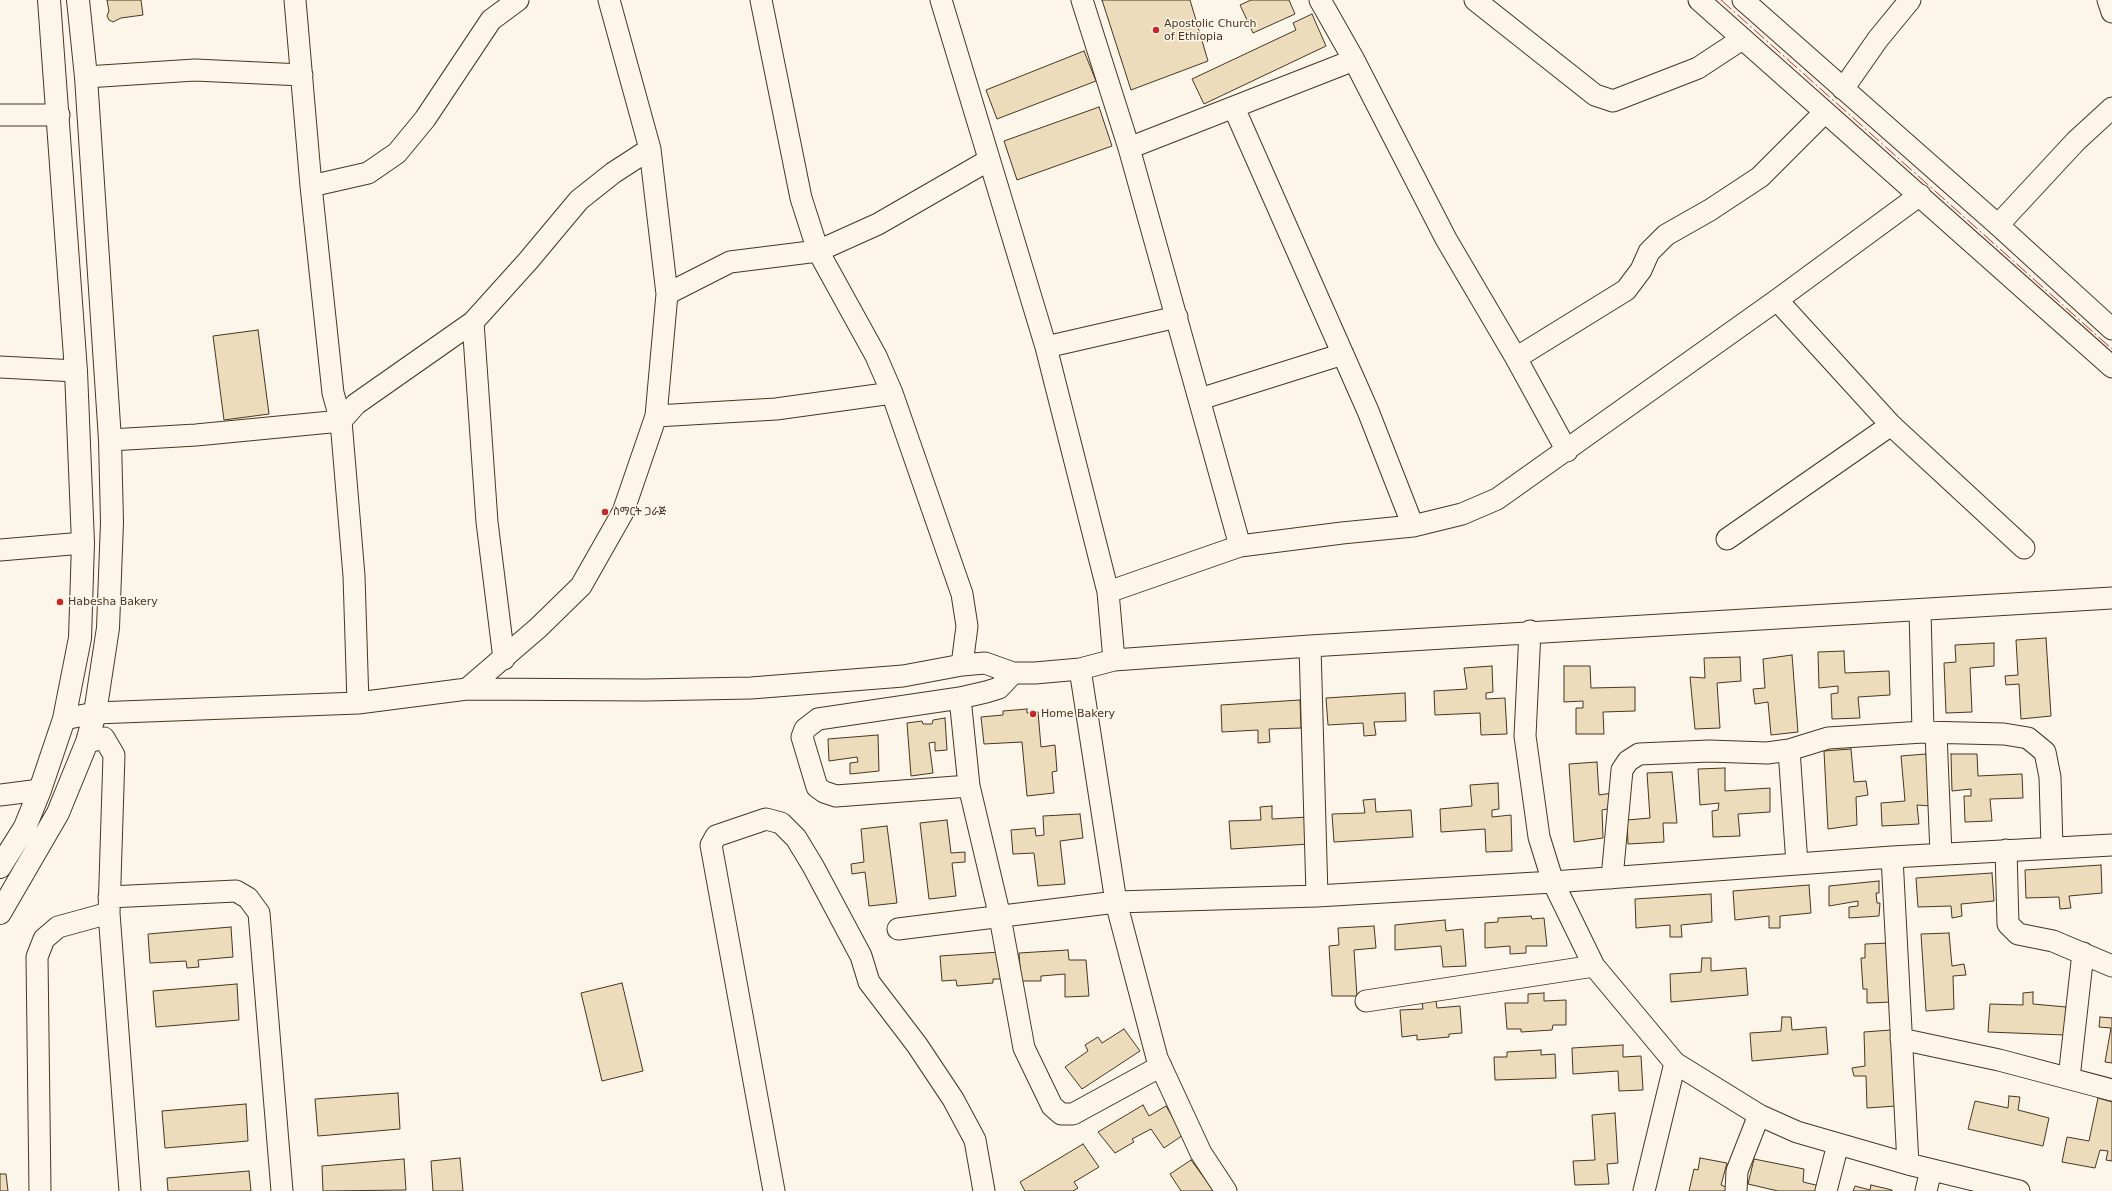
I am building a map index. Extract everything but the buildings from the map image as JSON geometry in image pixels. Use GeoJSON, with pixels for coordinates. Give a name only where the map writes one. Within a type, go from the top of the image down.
{"type":"FeatureCollection","features":[{"type":"Feature","properties":{"kind":"main road"},"geometry":{"type":"LineString","coordinates":[[0,867],[24,827],[40,790],[64,719],[80,638],[83,543],[76,371],[49,0]]}},
{"type":"Feature","properties":{"kind":"main road"},"geometry":{"type":"LineString","coordinates":[[0,913],[58,813],[87,742],[95,713],[108,628],[112,522],[110,440],[86,77],[78,0]]}},
{"type":"Feature","properties":{"kind":"street"},"geometry":{"type":"LineString","coordinates":[[295,0],[311,186],[333,393],[341,420],[354,576],[358,703]]}},
{"type":"Feature","properties":{"kind":"street"},"geometry":{"type":"LineString","coordinates":[[311,186],[368,173],[397,153],[425,119],[491,20],[518,0]]}},
{"type":"Feature","properties":{"kind":"street"},"geometry":{"type":"LineString","coordinates":[[467,689],[504,659],[581,586],[623,512],[656,416],[666,294],[650,149],[608,0]]}},
{"type":"Feature","properties":{"kind":"street"},"geometry":{"type":"LineString","coordinates":[[761,0],[801,198],[818,251],[876,356],[892,393],[962,594],[967,626],[962,665]]}},
{"type":"Feature","properties":{"kind":"street"},"geometry":{"type":"LineString","coordinates":[[941,0],[1046,347],[1108,592],[1114,660]]}},
{"type":"Feature","properties":{"kind":"street"},"geometry":{"type":"LineString","coordinates":[[1082,0],[1129,148],[1240,546]]}},
{"type":"Feature","properties":{"kind":"street"},"geometry":{"type":"LineString","coordinates":[[1320,0],[1354,60],[1446,239],[1516,358],[1566,451]]}},
{"type":"Feature","properties":{"kind":"street"},"geometry":{"type":"LineString","coordinates":[[1475,0],[1595,95],[1613,101],[1698,68],[1742,39]]}},
{"type":"Feature","properties":{"kind":"street"},"geometry":{"type":"LineString","coordinates":[[1699,0],[1824,113],[1920,194],[2112,368]]}},
{"type":"Feature","properties":{"kind":"street"},"geometry":{"type":"LineString","coordinates":[[1743,0],[1894,135],[1998,225],[2112,329]]}},
{"type":"Feature","properties":{"kind":"street"},"geometry":{"type":"LineString","coordinates":[[1843,89],[1878,39],[1910,0]]}},
{"type":"Feature","properties":{"kind":"street"},"geometry":{"type":"LineString","coordinates":[[2108,0],[2112,12]]}},
{"type":"Feature","properties":{"kind":"street"},"geometry":{"type":"LineString","coordinates":[[1129,148],[1354,60]]}},
{"type":"Feature","properties":{"kind":"street"},"geometry":{"type":"LineString","coordinates":[[86,77],[195,70],[302,75]]}},
{"type":"Feature","properties":{"kind":"street"},"geometry":{"type":"LineString","coordinates":[[1234,108],[1368,411],[1413,526]]}},
{"type":"Feature","properties":{"kind":"street"},"geometry":{"type":"LineString","coordinates":[[1998,225],[2076,141],[2112,108]]}},
{"type":"Feature","properties":{"kind":"street"},"geometry":{"type":"LineString","coordinates":[[1516,358],[1626,290],[1641,270],[1649,252],[1666,234],[1710,210],[1760,177],[1824,113]]}},
{"type":"Feature","properties":{"kind":"street"},"geometry":{"type":"LineString","coordinates":[[0,115],[58,115]]}},
{"type":"Feature","properties":{"kind":"street"},"geometry":{"type":"LineString","coordinates":[[1876,157],[1894,135]]}},
{"type":"Feature","properties":{"kind":"street"},"geometry":{"type":"LineString","coordinates":[[110,440],[196,435],[341,420],[356,404],[473,322],[528,261],[579,200],[613,173],[650,149]]}},
{"type":"Feature","properties":{"kind":"street"},"geometry":{"type":"LineString","coordinates":[[666,294],[730,262],[818,251],[878,224],[989,160]]}},
{"type":"Feature","properties":{"kind":"street"},"geometry":{"type":"LineString","coordinates":[[1108,592],[1240,546],[1342,533],[1413,526],[1462,514],[1497,499],[1777,300],[1920,194]]}},
{"type":"Feature","properties":{"kind":"street"},"geometry":{"type":"LineString","coordinates":[[1777,300],[1891,425],[2024,548]]}},
{"type":"Feature","properties":{"kind":"street"},"geometry":{"type":"LineString","coordinates":[[1046,347],[1177,317]]}},
{"type":"Feature","properties":{"kind":"street"},"geometry":{"type":"LineString","coordinates":[[473,322],[487,522],[504,659]]}},
{"type":"Feature","properties":{"kind":"street"},"geometry":{"type":"LineString","coordinates":[[1200,399],[1342,354]]}},
{"type":"Feature","properties":{"kind":"street"},"geometry":{"type":"LineString","coordinates":[[0,367],[76,371]]}},
{"type":"Feature","properties":{"kind":"street"},"geometry":{"type":"LineString","coordinates":[[656,416],[776,409],[892,393]]}},
{"type":"Feature","properties":{"kind":"street"},"geometry":{"type":"LineString","coordinates":[[1727,539],[1891,425]]}},
{"type":"Feature","properties":{"kind":"street"},"geometry":{"type":"LineString","coordinates":[[0,550],[83,543]]}},
{"type":"Feature","properties":{"kind":"street"},"geometry":{"type":"LineString","coordinates":[[64,719],[95,713],[358,703],[467,689],[646,690],[751,688],[903,676],[962,665],[986,663],[1013,673],[1080,669],[1114,660],[1310,646],[1530,631],[2112,598]]}},
{"type":"Feature","properties":{"kind":"street"},"geometry":{"type":"LineString","coordinates":[[1920,610],[1941,854]]}},
{"type":"Feature","properties":{"kind":"street"},"geometry":{"type":"LineString","coordinates":[[1530,631],[1525,736],[1539,837],[1553,882],[1594,966],[1676,1063],[1759,1115],[1797,1132],[1908,1164],[2019,1191]]}},
{"type":"Feature","properties":{"kind":"street"},"geometry":{"type":"LineString","coordinates":[[1310,646],[1317,896]]}},
{"type":"Feature","properties":{"kind":"street"},"geometry":{"type":"LineString","coordinates":[[1080,669],[1116,902],[1161,1066],[1202,1153],[1226,1191]]}},
{"type":"Feature","properties":{"kind":"street"},"geometry":{"type":"LineString","coordinates":[[969,786],[836,796],[824,792],[817,786],[802,737],[805,729],[818,719],[960,698],[999,688],[1013,673]]}},
{"type":"Feature","properties":{"kind":"street"},"geometry":{"type":"LineString","coordinates":[[960,698],[969,786],[1000,917],[1024,1048],[1052,1106],[1061,1114],[1073,1114],[1161,1066]]}},
{"type":"Feature","properties":{"kind":"street"},"geometry":{"type":"LineString","coordinates":[[1612,878],[1622,770],[1628,761],[1639,754],[1709,751],[1767,753],[1789,750],[1828,738],[1930,732],[2012,735],[2028,738],[2045,752],[2050,777],[2052,848]]}},
{"type":"Feature","properties":{"kind":"street"},"geometry":{"type":"LineString","coordinates":[[87,742],[104,738],[114,755],[109,905],[130,1191]]}},
{"type":"Feature","properties":{"kind":"street"},"geometry":{"type":"LineString","coordinates":[[1789,750],[1797,864]]}},
{"type":"Feature","properties":{"kind":"street"},"geometry":{"type":"LineString","coordinates":[[0,796],[40,790]]}},
{"type":"Feature","properties":{"kind":"street"},"geometry":{"type":"LineString","coordinates":[[774,1191],[711,846],[716,836],[766,820],[781,823],[796,838],[814,866],[861,956],[869,982],[918,1045],[953,1099],[975,1140],[979,1190]]}},
{"type":"Feature","properties":{"kind":"street"},"geometry":{"type":"LineString","coordinates":[[898,929],[1116,902],[1317,896],[1612,878],[1892,857],[2112,845]]}},
{"type":"Feature","properties":{"kind":"street"},"geometry":{"type":"LineString","coordinates":[[2006,850],[2008,924],[2018,934],[2053,941],[2112,966]]}},
{"type":"Feature","properties":{"kind":"street"},"geometry":{"type":"LineString","coordinates":[[1892,857],[1908,1164]]}},
{"type":"Feature","properties":{"kind":"street"},"geometry":{"type":"LineString","coordinates":[[40,1191],[37,957],[44,939],[58,927],[109,905],[236,891],[248,898],[259,913],[282,1191]]}},
{"type":"Feature","properties":{"kind":"street"},"geometry":{"type":"LineString","coordinates":[[2069,1078],[2083,953]]}},
{"type":"Feature","properties":{"kind":"street"},"geometry":{"type":"LineString","coordinates":[[1366,1001],[1594,966]]}},
{"type":"Feature","properties":{"kind":"street"},"geometry":{"type":"LineString","coordinates":[[1902,1039],[1999,1060],[2112,1090]]}},
{"type":"Feature","properties":{"kind":"street"},"geometry":{"type":"LineString","coordinates":[[1644,1191],[1676,1063]]}},
{"type":"Feature","properties":{"kind":"street"},"geometry":{"type":"LineString","coordinates":[[1736,1191],[1737,1171],[1759,1115]]}},
{"type":"Feature","properties":{"kind":"street"},"geometry":{"type":"LineString","coordinates":[[1826,1191],[1838,1144]]}},
{"type":"Feature","properties":{"kind":"street"},"geometry":{"type":"LineString","coordinates":[[1926,1191],[1931,1170]]}},
{"type":"Feature","properties":{"kind":"power"},"geometry":{"type":"LineString","coordinates":[[1721,0],[2112,349]]}},
{"type":"Feature","properties":{"kind":"place","name":"Apostolic Church of Ethiopia"},"geometry":{"type":"Point","coordinates":[1156,30]}},
{"type":"Feature","properties":{"kind":"place","name":"ስማርት ጋራጅ"},"geometry":{"type":"Point","coordinates":[605,512]}},
{"type":"Feature","properties":{"kind":"place","name":"Habesha Bakery"},"geometry":{"type":"Point","coordinates":[60,602]}},
{"type":"Feature","properties":{"kind":"place","name":"Home Bakery"},"geometry":{"type":"Point","coordinates":[1033,714]}}]}
